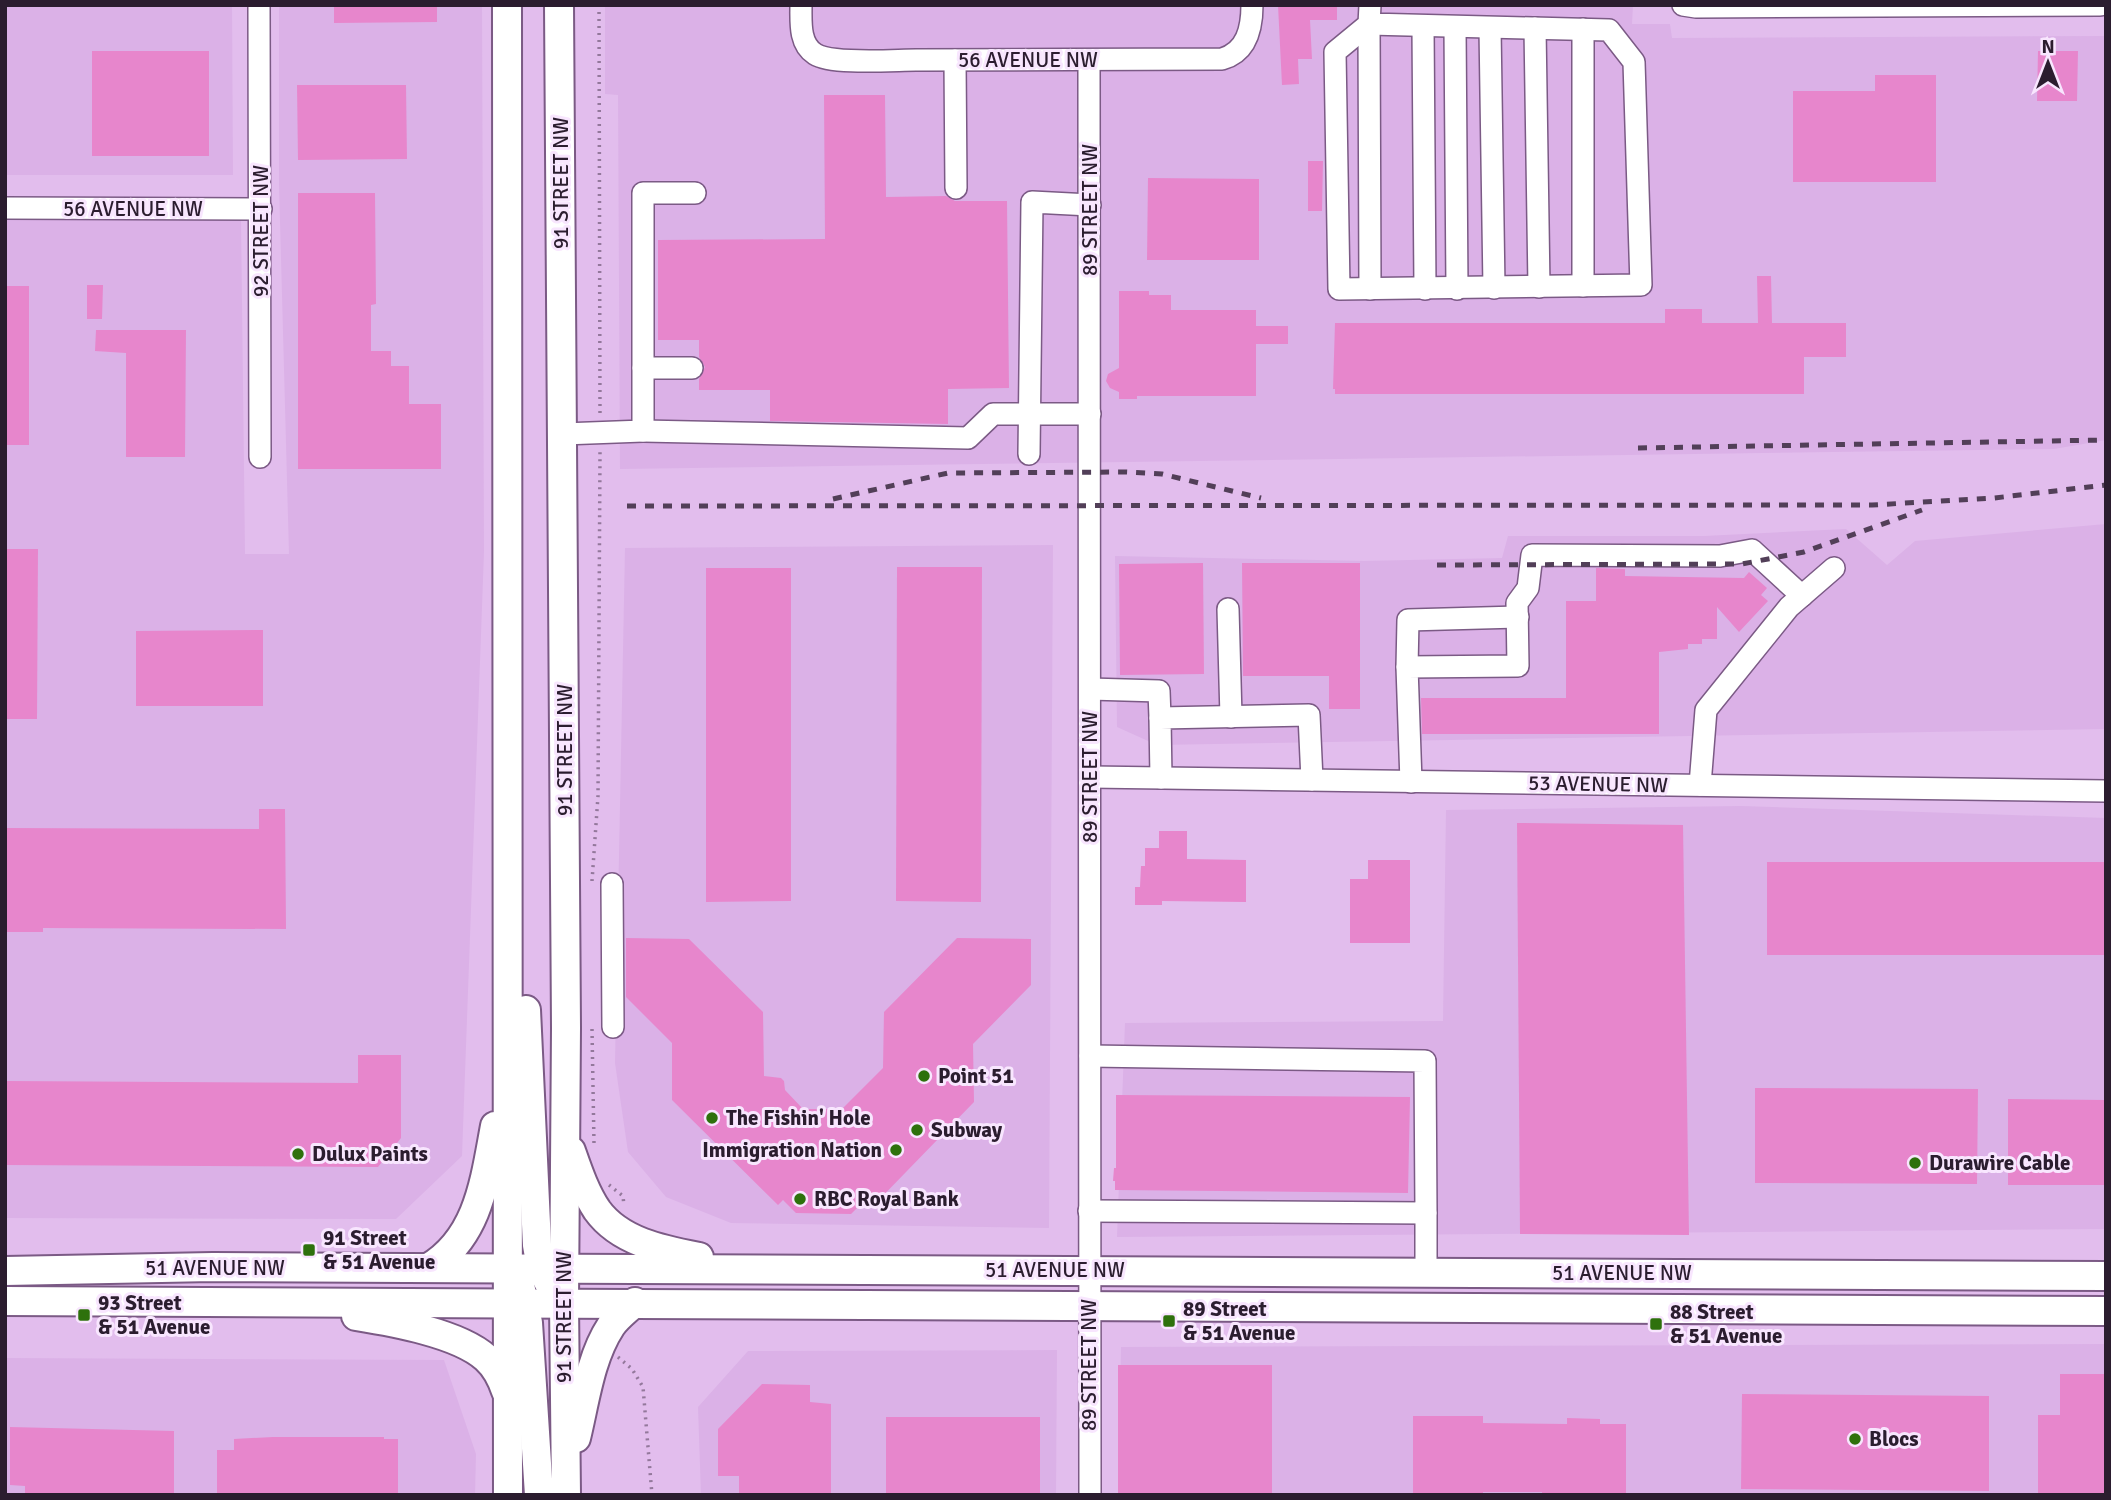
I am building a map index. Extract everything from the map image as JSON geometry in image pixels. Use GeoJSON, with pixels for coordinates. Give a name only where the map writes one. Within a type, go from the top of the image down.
{"type":"FeatureCollection","features":[{"type":"Feature","properties":{"kind":"main road"},"geometry":{"type":"LineString","coordinates":[[507,5],[507,1268],[516,1277],[508,1396],[508,1495]]}},
{"type":"Feature","properties":{"kind":"main road","name":"91 STREET NW"},"geometry":{"type":"LineString","coordinates":[[552,1268],[565,1135],[566,1028],[559,5]]}},
{"type":"Feature","properties":{"kind":"main road"},"geometry":{"type":"LineString","coordinates":[[508,947],[526,997],[537,1245],[552,1268],[546,1280],[564,1303]]}},
{"type":"Feature","properties":{"kind":"main road"},"geometry":{"type":"LineString","coordinates":[[428,1268],[450,1254],[456,1246],[480,1197],[509,1047]]}},
{"type":"Feature","properties":{"kind":"main road"},"geometry":{"type":"LineString","coordinates":[[565,1135],[586,1190],[597,1209],[625,1234],[670,1251],[761,1269]]}},
{"type":"Feature","properties":{"kind":"main road","name":"51 AVENUE NW"},"geometry":{"type":"LineString","coordinates":[[5,1271],[187,1267],[2106,1276]]}},
{"type":"Feature","properties":{"kind":"main road","name":"51 AVENUE NW"},"geometry":{"type":"LineString","coordinates":[[5,1301],[2106,1311]]}},
{"type":"Feature","properties":{"kind":"main road"},"geometry":{"type":"LineString","coordinates":[[274,1302],[385,1321],[455,1341],[486,1357],[499,1374],[508,1396]]}},
{"type":"Feature","properties":{"kind":"main road"},"geometry":{"type":"LineString","coordinates":[[566,1488],[587,1388],[601,1348],[610,1327],[635,1302]]}},
{"type":"Feature","properties":{"kind":"main road","name":"91 STREET NW"},"geometry":{"type":"LineString","coordinates":[[564,1303],[566,1488]]}},
{"type":"Feature","properties":{"kind":"main road"},"geometry":{"type":"LineString","coordinates":[[516,1304],[539,1495]]}},
{"type":"Feature","properties":{"kind":"street","name":"92 STREET NW"},"geometry":{"type":"LineString","coordinates":[[259,5],[260,457]]}},
{"type":"Feature","properties":{"kind":"street","name":"56 AVENUE NW"},"geometry":{"type":"LineString","coordinates":[[801,5],[801,33],[810,50],[816,55],[837,60],[1222,59],[1230,57],[1243,45],[1251,26],[1252,5]]}},
{"type":"Feature","properties":{"kind":"street"},"geometry":{"type":"LineString","coordinates":[[1683,5],[2100,5]]}},
{"type":"Feature","properties":{"kind":"street"},"geometry":{"type":"LineString","coordinates":[[1369,15],[1423,26],[1609,30],[1634,62],[1641,285],[1339,289],[1335,52],[1369,15]]}},
{"type":"Feature","properties":{"kind":"street"},"geometry":{"type":"LineString","coordinates":[[1369,15],[1370,289]]}},
{"type":"Feature","properties":{"kind":"street"},"geometry":{"type":"LineString","coordinates":[[1423,26],[1425,289]]}},
{"type":"Feature","properties":{"kind":"street"},"geometry":{"type":"LineString","coordinates":[[1455,27],[1458,289]]}},
{"type":"Feature","properties":{"kind":"street"},"geometry":{"type":"LineString","coordinates":[[1490,28],[1493,288]]}},
{"type":"Feature","properties":{"kind":"street"},"geometry":{"type":"LineString","coordinates":[[1535,28],[1539,287]]}},
{"type":"Feature","properties":{"kind":"street"},"geometry":{"type":"LineString","coordinates":[[1583,29],[1583,286]]}},
{"type":"Feature","properties":{"kind":"street"},"geometry":{"type":"LineString","coordinates":[[955,60],[956,188]]}},
{"type":"Feature","properties":{"kind":"street","name":"89 STREET NW"},"geometry":{"type":"LineString","coordinates":[[1089,60],[1090,1495]]}},
{"type":"Feature","properties":{"kind":"street"},"geometry":{"type":"LineString","coordinates":[[643,431],[643,193],[695,193]]}},
{"type":"Feature","properties":{"kind":"street"},"geometry":{"type":"LineString","coordinates":[[1029,454],[1032,202],[1090,205]]}},
{"type":"Feature","properties":{"kind":"street","name":"56 AVENUE NW"},"geometry":{"type":"LineString","coordinates":[[5,208],[261,209]]}},
{"type":"Feature","properties":{"kind":"street"},"geometry":{"type":"LineString","coordinates":[[643,368],[692,368]]}},
{"type":"Feature","properties":{"kind":"street"},"geometry":{"type":"LineString","coordinates":[[563,434],[643,431],[968,438],[993,414],[1090,414]]}},
{"type":"Feature","properties":{"kind":"street"},"geometry":{"type":"LineString","coordinates":[[1407,667],[1518,666],[1517,603],[1528,589],[1532,555],[1720,556],[1752,550],[1802,596]]}},
{"type":"Feature","properties":{"kind":"street"},"geometry":{"type":"LineString","coordinates":[[1700,785],[1706,710],[1789,607],[1834,568]]}},
{"type":"Feature","properties":{"kind":"street"},"geometry":{"type":"LineString","coordinates":[[1228,609],[1231,717]]}},
{"type":"Feature","properties":{"kind":"street"},"geometry":{"type":"LineString","coordinates":[[1410,782],[1408,620],[1518,617]]}},
{"type":"Feature","properties":{"kind":"street"},"geometry":{"type":"LineString","coordinates":[[1090,690],[1159,691],[1161,778]]}},
{"type":"Feature","properties":{"kind":"street"},"geometry":{"type":"LineString","coordinates":[[1160,718],[1309,715],[1312,780]]}},
{"type":"Feature","properties":{"kind":"street","name":"53 AVENUE NW"},"geometry":{"type":"LineString","coordinates":[[1090,778],[2106,791]]}},
{"type":"Feature","properties":{"kind":"street"},"geometry":{"type":"LineString","coordinates":[[603,1027],[612,884]]}},
{"type":"Feature","properties":{"kind":"street"},"geometry":{"type":"LineString","coordinates":[[1090,1056],[1425,1060],[1426,1273]]}},
{"type":"Feature","properties":{"kind":"street"},"geometry":{"type":"LineString","coordinates":[[1089,1211],[1426,1213]]}},
{"type":"Feature","properties":{"kind":"path"},"geometry":{"type":"LineString","coordinates":[[592,893],[598,796],[599,5]]}},
{"type":"Feature","properties":{"kind":"path"},"geometry":{"type":"LineString","coordinates":[[594,1145],[603,1027]]}},
{"type":"Feature","properties":{"kind":"path"},"geometry":{"type":"LineString","coordinates":[[605,1181],[623,1196],[624,1205],[619,1217]]}},
{"type":"Feature","properties":{"kind":"path"},"geometry":{"type":"LineString","coordinates":[[614,1355],[632,1369],[643,1387],[652,1495]]}},
{"type":"Feature","properties":{"kind":"shaded area"},"geometry":{"type":"Polygon","coordinates":[[[5,5],[232,5],[233,175],[5,175],[5,5]]]}},
{"type":"Feature","properties":{"kind":"shaded area"},"geometry":{"type":"Polygon","coordinates":[[[279,5],[482,5],[484,552],[462,1156],[396,1219],[5,1218],[5,220],[241,218],[245,554],[289,554],[279,184],[279,5]]]}},
{"type":"Feature","properties":{"kind":"shaded area"},"geometry":{"type":"Polygon","coordinates":[[[605,5],[1633,5],[1632,24],[1670,24],[1672,38],[2106,36],[2106,440],[2054,449],[620,469],[618,95],[605,94],[605,5]]]}},
{"type":"Feature","properties":{"kind":"shaded area"},"geometry":{"type":"Polygon","coordinates":[[[2106,524],[2106,729],[1157,745],[1117,727],[1115,556],[1364,561],[1502,558],[1508,536],[1704,536],[1846,529],[1887,565],[1915,541],[2106,524]]]}},
{"type":"Feature","properties":{"kind":"shaded area"},"geometry":{"type":"Polygon","coordinates":[[[1053,545],[1049,1228],[731,1223],[666,1197],[628,1152],[615,1063],[625,548],[1053,545]]]}},
{"type":"Feature","properties":{"kind":"shaded area"},"geometry":{"type":"Polygon","coordinates":[[[1741,806],[2106,818],[2106,1229],[1117,1237],[1125,1023],[1443,1021],[1446,810],[1741,806]]]}},
{"type":"Feature","properties":{"kind":"shaded area"},"geometry":{"type":"Polygon","coordinates":[[[2106,1344],[2106,1495],[1119,1495],[1121,1347],[2106,1344]]]}},
{"type":"Feature","properties":{"kind":"shaded area"},"geometry":{"type":"Polygon","coordinates":[[[1057,1350],[1056,1495],[701,1495],[698,1407],[748,1351],[1057,1350]]]}},
{"type":"Feature","properties":{"kind":"shaded area"},"geometry":{"type":"Polygon","coordinates":[[[5,1358],[444,1360],[476,1454],[475,1495],[5,1495],[5,1358]]]}},
{"type":"Feature","properties":{"kind":"building"},"geometry":{"type":"Polygon","coordinates":[[[334,5],[437,5],[437,22],[334,23],[334,5]]]}},
{"type":"Feature","properties":{"kind":"building"},"geometry":{"type":"Polygon","coordinates":[[[1278,5],[1337,5],[1337,20],[1310,20],[1312,59],[1298,59],[1299,84],[1282,85],[1278,5]]]}},
{"type":"Feature","properties":{"kind":"building"},"geometry":{"type":"Polygon","coordinates":[[[92,51],[209,51],[209,156],[92,156],[92,51]]]}},
{"type":"Feature","properties":{"kind":"building"},"geometry":{"type":"Polygon","coordinates":[[[2038,51],[2078,51],[2077,101],[2037,101],[2038,51]]]}},
{"type":"Feature","properties":{"kind":"building"},"geometry":{"type":"Polygon","coordinates":[[[1875,75],[1936,75],[1936,182],[1793,182],[1793,91],[1875,91],[1875,75]]]}},
{"type":"Feature","properties":{"kind":"building"},"geometry":{"type":"Polygon","coordinates":[[[297,85],[406,85],[407,159],[298,160],[297,85]]]}},
{"type":"Feature","properties":{"kind":"building"},"geometry":{"type":"Polygon","coordinates":[[[824,95],[885,95],[886,197],[946,196],[955,201],[1007,201],[1009,388],[948,389],[948,424],[770,421],[770,390],[699,390],[699,379],[705,367],[699,357],[699,340],[658,340],[658,240],[825,239],[824,95]]]}},
{"type":"Feature","properties":{"kind":"building"},"geometry":{"type":"Polygon","coordinates":[[[1308,161],[1323,161],[1322,211],[1308,211],[1308,161]]]}},
{"type":"Feature","properties":{"kind":"building"},"geometry":{"type":"Polygon","coordinates":[[[1148,178],[1259,179],[1259,260],[1147,260],[1148,178]]]}},
{"type":"Feature","properties":{"kind":"building"},"geometry":{"type":"Polygon","coordinates":[[[298,193],[375,193],[376,304],[371,305],[371,351],[391,351],[391,366],[409,366],[409,404],[441,404],[441,469],[298,469],[298,193]]]}},
{"type":"Feature","properties":{"kind":"building"},"geometry":{"type":"Polygon","coordinates":[[[1757,276],[1771,276],[1772,323],[1846,323],[1846,357],[1804,357],[1804,394],[1335,394],[1333,389],[1335,323],[1665,323],[1665,309],[1702,309],[1702,323],[1758,323],[1757,276]]]}},
{"type":"Feature","properties":{"kind":"building"},"geometry":{"type":"Polygon","coordinates":[[[87,285],[103,285],[102,319],[87,319],[87,285]]]}},
{"type":"Feature","properties":{"kind":"building"},"geometry":{"type":"Polygon","coordinates":[[[5,286],[29,286],[29,445],[5,445],[5,286]]]}},
{"type":"Feature","properties":{"kind":"building"},"geometry":{"type":"Polygon","coordinates":[[[1119,291],[1149,291],[1149,295],[1171,295],[1171,310],[1256,310],[1256,326],[1288,326],[1288,344],[1256,344],[1256,396],[1137,396],[1137,399],[1119,399],[1119,392],[1110,388],[1106,381],[1108,374],[1119,368],[1119,291]]]}},
{"type":"Feature","properties":{"kind":"building"},"geometry":{"type":"Polygon","coordinates":[[[96,330],[186,330],[185,457],[126,457],[126,353],[95,351],[96,330]]]}},
{"type":"Feature","properties":{"kind":"building"},"geometry":{"type":"Polygon","coordinates":[[[5,549],[38,549],[37,719],[5,719],[5,549]]]}},
{"type":"Feature","properties":{"kind":"building"},"geometry":{"type":"Polygon","coordinates":[[[1203,563],[1204,674],[1120,675],[1119,564],[1203,563]]]}},
{"type":"Feature","properties":{"kind":"building"},"geometry":{"type":"Polygon","coordinates":[[[1242,563],[1360,563],[1360,709],[1329,709],[1329,676],[1243,676],[1242,563]]]}},
{"type":"Feature","properties":{"kind":"building"},"geometry":{"type":"Polygon","coordinates":[[[897,567],[982,567],[981,902],[896,901],[897,567]]]}},
{"type":"Feature","properties":{"kind":"building"},"geometry":{"type":"Polygon","coordinates":[[[706,568],[791,568],[791,901],[706,902],[706,568]]]}},
{"type":"Feature","properties":{"kind":"building"},"geometry":{"type":"Polygon","coordinates":[[[1596,568],[1625,569],[1625,576],[1744,578],[1749,572],[1767,588],[1761,595],[1768,601],[1739,632],[1717,607],[1717,639],[1702,639],[1702,644],[1688,644],[1688,649],[1659,652],[1659,734],[1422,734],[1421,698],[1566,698],[1566,601],[1596,601],[1596,568]]]}},
{"type":"Feature","properties":{"kind":"building"},"geometry":{"type":"Polygon","coordinates":[[[263,630],[263,706],[136,706],[136,631],[263,630]]]}},
{"type":"Feature","properties":{"kind":"building"},"geometry":{"type":"Polygon","coordinates":[[[259,809],[285,809],[286,929],[43,928],[43,932],[7,932],[5,828],[259,829],[259,809]]]}},
{"type":"Feature","properties":{"kind":"building"},"geometry":{"type":"Polygon","coordinates":[[[1517,823],[1683,825],[1689,1235],[1520,1234],[1517,823]]]}},
{"type":"Feature","properties":{"kind":"building"},"geometry":{"type":"Polygon","coordinates":[[[1159,831],[1187,831],[1187,859],[1246,860],[1246,902],[1162,901],[1162,905],[1135,905],[1135,887],[1140,887],[1141,866],[1145,866],[1145,848],[1159,848],[1159,831]]]}},
{"type":"Feature","properties":{"kind":"building"},"geometry":{"type":"Polygon","coordinates":[[[1368,860],[1410,860],[1410,943],[1350,943],[1350,879],[1368,879],[1368,860]]]}},
{"type":"Feature","properties":{"kind":"building"},"geometry":{"type":"Polygon","coordinates":[[[1767,862],[2106,862],[2106,955],[1767,955],[1767,862]]]}},
{"type":"Feature","properties":{"kind":"building","name":"Point 51"},"geometry":{"type":"Polygon","coordinates":[[[626,938],[689,939],[763,1012],[764,1076],[781,1078],[785,1090],[803,1109],[842,1109],[883,1068],[884,1012],[957,938],[1031,939],[1031,985],[973,1044],[974,1102],[872,1207],[865,1200],[851,1214],[796,1213],[783,1200],[778,1205],[672,1100],[672,1043],[626,997],[626,938]]]}},
{"type":"Feature","properties":{"kind":"building"},"geometry":{"type":"Polygon","coordinates":[[[358,1055],[401,1055],[401,1138],[378,1167],[5,1165],[5,1081],[358,1083],[358,1055]]]}},
{"type":"Feature","properties":{"kind":"building"},"geometry":{"type":"Polygon","coordinates":[[[1755,1088],[1978,1089],[1977,1184],[1755,1183],[1755,1088]]]}},
{"type":"Feature","properties":{"kind":"building"},"geometry":{"type":"Polygon","coordinates":[[[1116,1095],[1410,1097],[1408,1193],[1115,1190],[1116,1095]]]}},
{"type":"Feature","properties":{"kind":"building"},"geometry":{"type":"Polygon","coordinates":[[[2008,1099],[2106,1100],[2106,1185],[2008,1185],[2008,1099]]]}},
{"type":"Feature","properties":{"kind":"building"},"geometry":{"type":"Polygon","coordinates":[[[1118,1365],[1272,1365],[1272,1495],[1118,1495],[1118,1365]]]}},
{"type":"Feature","properties":{"kind":"building"},"geometry":{"type":"Polygon","coordinates":[[[2060,1374],[2106,1374],[2106,1495],[2038,1495],[2038,1415],[2060,1415],[2060,1374]]]}},
{"type":"Feature","properties":{"kind":"building"},"geometry":{"type":"Polygon","coordinates":[[[762,1384],[810,1385],[810,1402],[831,1404],[831,1495],[739,1495],[739,1476],[718,1476],[718,1429],[762,1384]]]}},
{"type":"Feature","properties":{"kind":"building"},"geometry":{"type":"Polygon","coordinates":[[[1742,1394],[1989,1396],[1989,1491],[1741,1489],[1742,1394]]]}},
{"type":"Feature","properties":{"kind":"building"},"geometry":{"type":"Polygon","coordinates":[[[1413,1416],[1483,1416],[1483,1423],[1567,1424],[1567,1418],[1600,1419],[1600,1424],[1626,1424],[1626,1495],[1483,1492],[1483,1495],[1413,1495],[1413,1416]]]}},
{"type":"Feature","properties":{"kind":"building"},"geometry":{"type":"Polygon","coordinates":[[[886,1417],[1040,1417],[1040,1495],[886,1495],[886,1417]]]}},
{"type":"Feature","properties":{"kind":"building"},"geometry":{"type":"Polygon","coordinates":[[[10,1427],[174,1431],[174,1495],[25,1495],[25,1486],[10,1485],[10,1427]]]}},
{"type":"Feature","properties":{"kind":"building"},"geometry":{"type":"Polygon","coordinates":[[[234,1439],[398,1439],[398,1495],[217,1495],[217,1450],[234,1450],[234,1439]]]}},
{"type":"Feature","properties":{"kind":"railway"},"geometry":{"type":"LineString","coordinates":[[1638,448],[2106,440]]}},
{"type":"Feature","properties":{"kind":"railway"},"geometry":{"type":"LineString","coordinates":[[833,499],[948,473],[1126,472],[1162,474],[1261,498]]}},
{"type":"Feature","properties":{"kind":"railway"},"geometry":{"type":"LineString","coordinates":[[627,506],[1872,505],[1994,498],[2106,485]]}},
{"type":"Feature","properties":{"kind":"railway"},"geometry":{"type":"LineString","coordinates":[[1437,565],[1742,564],[1804,552],[1922,510]]}},
{"type":"Feature","properties":{"kind":"place","name":"Point 51"},"geometry":{"type":"Point","coordinates":[924,1076]}},
{"type":"Feature","properties":{"kind":"place","name":"The Fishin' Hole"},"geometry":{"type":"Point","coordinates":[712,1118]}},
{"type":"Feature","properties":{"kind":"place","name":"Subway"},"geometry":{"type":"Point","coordinates":[917,1130]}},
{"type":"Feature","properties":{"kind":"place","name":"Immigration Nation"},"geometry":{"type":"Point","coordinates":[896,1150]}},
{"type":"Feature","properties":{"kind":"place","name":"Dulux Paints"},"geometry":{"type":"Point","coordinates":[298,1154]}},
{"type":"Feature","properties":{"kind":"place","name":"Durawire Cable"},"geometry":{"type":"Point","coordinates":[1915,1163]}},
{"type":"Feature","properties":{"kind":"place","name":"RBC Royal Bank"},"geometry":{"type":"Point","coordinates":[800,1199]}},
{"type":"Feature","properties":{"kind":"place","name":"91 Street & 51 Avenue"},"geometry":{"type":"Point","coordinates":[309,1250]}},
{"type":"Feature","properties":{"kind":"place","name":"93 Street & 51 Avenue"},"geometry":{"type":"Point","coordinates":[84,1315]}},
{"type":"Feature","properties":{"kind":"place","name":"89 Street & 51 Avenue"},"geometry":{"type":"Point","coordinates":[1169,1321]}},
{"type":"Feature","properties":{"kind":"place","name":"88 Street & 51 Avenue"},"geometry":{"type":"Point","coordinates":[1656,1324]}},
{"type":"Feature","properties":{"kind":"place","name":"Blocs"},"geometry":{"type":"Point","coordinates":[1855,1439]}}]}
